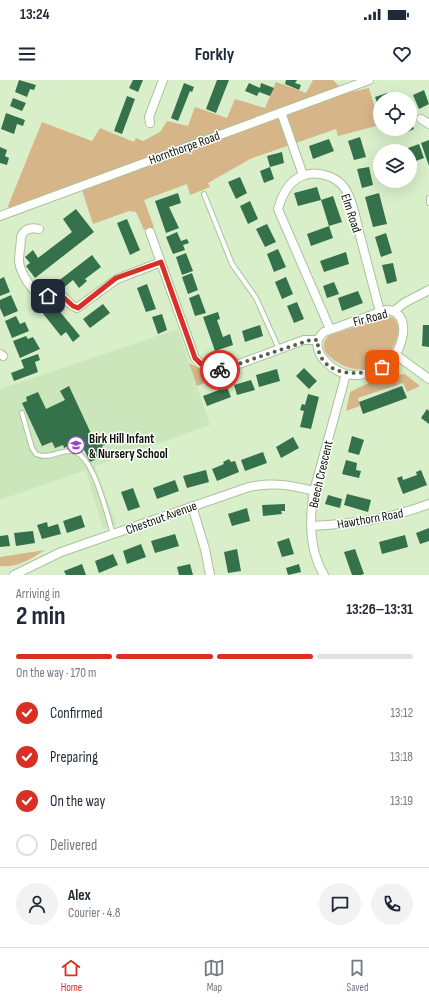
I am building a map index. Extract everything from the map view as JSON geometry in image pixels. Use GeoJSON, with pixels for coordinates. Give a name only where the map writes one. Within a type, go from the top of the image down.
{"type":"FeatureCollection","features":[{"type":"Feature","properties":{"kind":"street"},"geometry":{"type":"LineString","coordinates":[[150,123],[149,117],[163,80]]}},
{"type":"Feature","properties":{"kind":"street","name":"Hornthorpe Road"},"geometry":{"type":"LineString","coordinates":[[0,216],[369,80]]}},
{"type":"Feature","properties":{"kind":"street"},"geometry":{"type":"LineString","coordinates":[[281,112],[303,175],[293,181],[286,189],[281,198],[278,209],[330,329]]}},
{"type":"Feature","properties":{"kind":"street"},"geometry":{"type":"LineString","coordinates":[[421,119],[429,124]]}},
{"type":"Feature","properties":{"kind":"street","name":"Elm Road"},"geometry":{"type":"LineString","coordinates":[[303,175],[313,173],[328,176],[342,185],[348,194],[380,312]]}},
{"type":"Feature","properties":{"kind":"street"},"geometry":{"type":"LineString","coordinates":[[39,229],[33,227],[26,230],[21,237],[22,248],[19,263],[24,275],[37,293],[42,296],[62,296],[73,306],[78,308],[116,278],[161,262]]}},
{"type":"Feature","properties":{"kind":"street"},"geometry":{"type":"LineString","coordinates":[[150,232],[195,358],[200,364],[215,370],[223,370],[304,340],[318,340],[318,351],[322,358],[328,364],[346,374],[362,374],[374,371],[389,362],[396,355],[429,379]]}},
{"type":"Feature","properties":{"kind":"street"},"geometry":{"type":"LineString","coordinates":[[394,311],[404,303],[429,290]]}},
{"type":"Feature","properties":{"kind":"street","name":"Fir Road"},"geometry":{"type":"LineString","coordinates":[[318,340],[320,335],[330,329],[380,312],[394,311],[399,315],[403,326],[400,345],[396,355]]}},
{"type":"Feature","properties":{"kind":"street","name":"Beech Crescent"},"geometry":{"type":"LineString","coordinates":[[324,575],[317,559],[311,526],[310,509],[346,374]]}},
{"type":"Feature","properties":{"kind":"street","name":"Chestnut Avenue"},"geometry":{"type":"LineString","coordinates":[[14,575],[61,552],[192,506],[263,484],[291,485],[314,491]]}},
{"type":"Feature","properties":{"kind":"street","name":"Hawthorn Road"},"geometry":{"type":"LineString","coordinates":[[311,526],[368,521],[398,515],[429,504]]}},
{"type":"Feature","properties":{"kind":"street"},"geometry":{"type":"LineString","coordinates":[[192,506],[205,549],[210,575]]}},
{"type":"Feature","properties":{"kind":"lane"},"geometry":{"type":"LineString","coordinates":[[204,194],[232,264],[256,298],[279,349]]}},
{"type":"Feature","properties":{"kind":"lane"},"geometry":{"type":"LineString","coordinates":[[429,198],[429,203]]}},
{"type":"Feature","properties":{"kind":"lane"},"geometry":{"type":"LineString","coordinates":[[22,413],[32,448],[36,454],[47,456],[69,451],[76,452],[87,462],[92,471],[113,535]]}},
{"type":"Feature","properties":{"kind":"shaded area"},"geometry":{"type":"Polygon","coordinates":[[[313,80],[333,80],[346,93],[369,88],[373,101],[373,127],[338,136],[336,129],[250,159],[208,183],[210,187],[190,195],[187,184],[144,200],[154,227],[144,230],[136,212],[129,211],[93,224],[82,190],[12,217],[8,206],[42,122],[92,141],[100,128],[134,142],[136,138],[143,141],[160,132],[167,121],[188,126],[195,107],[227,118],[235,99],[265,108],[276,82],[306,93],[313,80]]]}},
{"type":"Feature","properties":{"kind":"shaded area"},"geometry":{"type":"Polygon","coordinates":[[[387,316],[396,320],[398,330],[396,341],[389,353],[378,363],[364,369],[348,367],[330,357],[325,352],[324,344],[328,336],[387,316]]]}},
{"type":"Feature","properties":{"kind":"shaded area","name":"Birk Hill Infant & Nursery School"},"geometry":{"type":"Polygon","coordinates":[[[178,329],[210,425],[95,466],[116,524],[103,529],[86,470],[0,500],[0,389],[178,329]]]}},
{"type":"Feature","properties":{"kind":"shaded area"},"geometry":{"type":"Polygon","coordinates":[[[189,363],[210,374],[221,377],[197,386],[189,363]]]}},
{"type":"Feature","properties":{"kind":"shaded area"},"geometry":{"type":"Polygon","coordinates":[[[405,374],[420,386],[407,392],[403,383],[358,398],[360,406],[346,411],[350,392],[377,380],[405,374]]]}},
{"type":"Feature","properties":{"kind":"shaded area"},"geometry":{"type":"Polygon","coordinates":[[[45,550],[29,560],[18,564],[12,566],[0,566],[0,557],[45,550]]]}},
{"type":"Feature","properties":{"kind":"building"},"geometry":{"type":"Polygon","coordinates":[[[19,80],[36,85],[34,90],[30,89],[27,97],[15,92],[19,80]]]}},
{"type":"Feature","properties":{"kind":"building"},"geometry":{"type":"Polygon","coordinates":[[[133,80],[143,80],[138,92],[129,88],[133,80]]]}},
{"type":"Feature","properties":{"kind":"building"},"geometry":{"type":"Polygon","coordinates":[[[217,80],[229,80],[216,113],[206,109],[217,80]]]}},
{"type":"Feature","properties":{"kind":"building"},"geometry":{"type":"Polygon","coordinates":[[[286,80],[297,80],[295,83],[301,85],[299,90],[285,84],[286,80]]]}},
{"type":"Feature","properties":{"kind":"building"},"geometry":{"type":"Polygon","coordinates":[[[184,83],[194,87],[192,92],[190,91],[178,121],[171,118],[184,83]]]}},
{"type":"Feature","properties":{"kind":"building"},"geometry":{"type":"Polygon","coordinates":[[[249,83],[260,88],[261,83],[274,88],[270,96],[259,92],[257,96],[245,91],[249,83]]]}},
{"type":"Feature","properties":{"kind":"building"},"geometry":{"type":"Polygon","coordinates":[[[424,90],[429,104],[419,109],[417,104],[417,93],[424,90]]]}},
{"type":"Feature","properties":{"kind":"building"},"geometry":{"type":"Polygon","coordinates":[[[127,96],[135,99],[122,134],[114,131],[127,96]]]}},
{"type":"Feature","properties":{"kind":"building"},"geometry":{"type":"Polygon","coordinates":[[[13,98],[26,103],[22,111],[10,106],[13,98]]]}},
{"type":"Feature","properties":{"kind":"building"},"geometry":{"type":"Polygon","coordinates":[[[6,113],[25,120],[23,126],[17,124],[14,134],[1,129],[6,113]]]}},
{"type":"Feature","properties":{"kind":"building"},"geometry":{"type":"Polygon","coordinates":[[[360,137],[366,157],[354,160],[348,141],[360,137]]]}},
{"type":"Feature","properties":{"kind":"building"},"geometry":{"type":"Polygon","coordinates":[[[329,139],[334,151],[313,159],[309,146],[329,139]]]}},
{"type":"Feature","properties":{"kind":"building"},"geometry":{"type":"Polygon","coordinates":[[[429,140],[429,166],[421,143],[429,140]]]}},
{"type":"Feature","properties":{"kind":"building"},"geometry":{"type":"Polygon","coordinates":[[[419,144],[424,158],[417,161],[417,145],[419,144]]]}},
{"type":"Feature","properties":{"kind":"building"},"geometry":{"type":"Polygon","coordinates":[[[0,147],[7,150],[5,156],[9,158],[7,165],[0,163],[0,147]]]}},
{"type":"Feature","properties":{"kind":"building"},"geometry":{"type":"Polygon","coordinates":[[[282,152],[284,163],[270,167],[267,156],[282,152]]]}},
{"type":"Feature","properties":{"kind":"building"},"geometry":{"type":"Polygon","coordinates":[[[270,167],[274,179],[264,183],[260,171],[270,167]]]}},
{"type":"Feature","properties":{"kind":"building"},"geometry":{"type":"Polygon","coordinates":[[[369,167],[373,185],[362,188],[357,169],[369,167]]]}},
{"type":"Feature","properties":{"kind":"building"},"geometry":{"type":"Polygon","coordinates":[[[240,177],[247,193],[236,199],[228,182],[240,177]]]}},
{"type":"Feature","properties":{"kind":"building"},"geometry":{"type":"Polygon","coordinates":[[[317,187],[321,200],[298,206],[294,193],[317,187]]]}},
{"type":"Feature","properties":{"kind":"building"},"geometry":{"type":"Polygon","coordinates":[[[178,193],[181,203],[169,207],[179,228],[166,233],[155,201],[178,193]]]}},
{"type":"Feature","properties":{"kind":"building"},"geometry":{"type":"Polygon","coordinates":[[[379,193],[387,224],[373,227],[365,197],[379,193]]]}},
{"type":"Feature","properties":{"kind":"building"},"geometry":{"type":"Polygon","coordinates":[[[333,196],[342,222],[329,226],[321,200],[333,196]]]}},
{"type":"Feature","properties":{"kind":"building"},"geometry":{"type":"Polygon","coordinates":[[[250,201],[258,219],[248,224],[240,206],[250,201]]]}},
{"type":"Feature","properties":{"kind":"building"},"geometry":{"type":"Polygon","coordinates":[[[76,209],[94,232],[35,278],[26,266],[30,263],[25,257],[33,250],[38,258],[72,232],[63,219],[76,209]]]}},
{"type":"Feature","properties":{"kind":"building"},"geometry":{"type":"Polygon","coordinates":[[[127,219],[140,250],[130,255],[117,223],[127,219]]]}},
{"type":"Feature","properties":{"kind":"building"},"geometry":{"type":"Polygon","coordinates":[[[267,224],[276,242],[265,247],[256,229],[267,224]]]}},
{"type":"Feature","properties":{"kind":"building"},"geometry":{"type":"Polygon","coordinates":[[[329,226],[333,238],[311,246],[307,234],[329,226]]]}},
{"type":"Feature","properties":{"kind":"building"},"geometry":{"type":"Polygon","coordinates":[[[177,232],[181,241],[187,239],[189,243],[183,245],[185,250],[173,254],[166,237],[177,232]]]}},
{"type":"Feature","properties":{"kind":"building"},"geometry":{"type":"Polygon","coordinates":[[[386,233],[392,253],[381,257],[375,237],[386,233]]]}},
{"type":"Feature","properties":{"kind":"building"},"geometry":{"type":"Polygon","coordinates":[[[278,249],[286,267],[274,272],[267,254],[278,249]]]}},
{"type":"Feature","properties":{"kind":"building"},"geometry":{"type":"Polygon","coordinates":[[[346,252],[349,264],[324,272],[320,261],[346,252]]]}},
{"type":"Feature","properties":{"kind":"building"},"geometry":{"type":"Polygon","coordinates":[[[186,253],[193,271],[182,275],[176,257],[186,253]]]}},
{"type":"Feature","properties":{"kind":"building"},"geometry":{"type":"Polygon","coordinates":[[[92,255],[101,267],[85,279],[87,281],[79,288],[73,280],[62,289],[57,282],[92,255]]]}},
{"type":"Feature","properties":{"kind":"building"},"geometry":{"type":"Polygon","coordinates":[[[393,263],[397,281],[387,284],[382,265],[393,263]]]}},
{"type":"Feature","properties":{"kind":"building"},"geometry":{"type":"Polygon","coordinates":[[[192,273],[198,290],[188,294],[182,277],[192,273]]]}},
{"type":"Feature","properties":{"kind":"building"},"geometry":{"type":"Polygon","coordinates":[[[4,277],[10,292],[0,296],[0,279],[4,277]]]}},
{"type":"Feature","properties":{"kind":"building"},"geometry":{"type":"Polygon","coordinates":[[[286,277],[293,294],[282,299],[275,282],[286,277]]]}},
{"type":"Feature","properties":{"kind":"building"},"geometry":{"type":"Polygon","coordinates":[[[334,282],[339,294],[327,298],[323,286],[334,282]]]}},
{"type":"Feature","properties":{"kind":"building"},"geometry":{"type":"Polygon","coordinates":[[[147,284],[156,309],[146,312],[137,288],[147,284]]]}},
{"type":"Feature","properties":{"kind":"building"},"geometry":{"type":"Polygon","coordinates":[[[358,291],[363,303],[342,311],[338,298],[358,291]]]}},
{"type":"Feature","properties":{"kind":"building"},"geometry":{"type":"Polygon","coordinates":[[[199,294],[206,313],[195,316],[189,298],[199,294]]]}},
{"type":"Feature","properties":{"kind":"building"},"geometry":{"type":"Polygon","coordinates":[[[11,295],[18,311],[4,317],[0,308],[0,300],[11,295]]]}},
{"type":"Feature","properties":{"kind":"building"},"geometry":{"type":"Polygon","coordinates":[[[52,302],[80,336],[73,342],[66,332],[61,336],[41,311],[52,302]]]}},
{"type":"Feature","properties":{"kind":"building"},"geometry":{"type":"Polygon","coordinates":[[[297,302],[304,319],[294,323],[287,306],[297,302]]]}},
{"type":"Feature","properties":{"kind":"building"},"geometry":{"type":"Polygon","coordinates":[[[103,304],[110,313],[90,328],[83,319],[103,304]]]}},
{"type":"Feature","properties":{"kind":"building"},"geometry":{"type":"Polygon","coordinates":[[[218,312],[220,319],[217,320],[223,337],[230,334],[233,345],[215,351],[203,317],[218,312]]]}},
{"type":"Feature","properties":{"kind":"building"},"geometry":{"type":"Polygon","coordinates":[[[162,314],[167,330],[158,334],[152,317],[162,314]]]}},
{"type":"Feature","properties":{"kind":"building"},"geometry":{"type":"Polygon","coordinates":[[[16,316],[20,324],[25,322],[29,331],[12,338],[5,321],[16,316]]]}},
{"type":"Feature","properties":{"kind":"building"},"geometry":{"type":"Polygon","coordinates":[[[260,325],[263,336],[245,342],[242,331],[260,325]]]}},
{"type":"Feature","properties":{"kind":"building"},"geometry":{"type":"Polygon","coordinates":[[[423,325],[429,325],[429,347],[422,346],[423,325]]]}},
{"type":"Feature","properties":{"kind":"building"},"geometry":{"type":"Polygon","coordinates":[[[26,336],[28,339],[33,337],[40,349],[20,358],[13,341],[26,336]]]}},
{"type":"Feature","properties":{"kind":"building"},"geometry":{"type":"Polygon","coordinates":[[[38,354],[40,360],[35,362],[38,372],[14,381],[11,373],[24,368],[21,360],[38,354]]]}},
{"type":"Feature","properties":{"kind":"building"},"geometry":{"type":"Polygon","coordinates":[[[304,368],[317,381],[309,389],[296,376],[304,368]]]}},
{"type":"Feature","properties":{"kind":"building"},"geometry":{"type":"Polygon","coordinates":[[[277,369],[280,381],[259,387],[256,375],[277,369]]]}},
{"type":"Feature","properties":{"kind":"building"},"geometry":{"type":"Polygon","coordinates":[[[251,380],[255,390],[237,395],[234,385],[251,380]]]}},
{"type":"Feature","properties":{"kind":"building"},"geometry":{"type":"Polygon","coordinates":[[[69,386],[94,440],[102,436],[106,444],[102,446],[106,455],[90,462],[80,441],[64,448],[63,445],[55,448],[52,442],[42,446],[22,403],[27,401],[26,397],[38,392],[46,409],[65,400],[60,391],[69,386]]]}},
{"type":"Feature","properties":{"kind":"building"},"geometry":{"type":"Polygon","coordinates":[[[402,386],[407,398],[363,414],[359,402],[402,386]]]}},
{"type":"Feature","properties":{"kind":"building"},"geometry":{"type":"Polygon","coordinates":[[[227,387],[231,397],[207,406],[203,396],[227,387]]]}},
{"type":"Feature","properties":{"kind":"building"},"geometry":{"type":"Polygon","coordinates":[[[308,394],[319,397],[311,429],[300,427],[304,411],[300,410],[302,404],[305,405],[308,394]]]}},
{"type":"Feature","properties":{"kind":"building"},"geometry":{"type":"Polygon","coordinates":[[[427,409],[429,411],[429,424],[421,418],[427,409]]]}},
{"type":"Feature","properties":{"kind":"building"},"geometry":{"type":"Polygon","coordinates":[[[352,436],[364,440],[359,455],[348,452],[352,436]]]}},
{"type":"Feature","properties":{"kind":"building"},"geometry":{"type":"Polygon","coordinates":[[[293,437],[299,448],[281,458],[276,447],[293,437]]]}},
{"type":"Feature","properties":{"kind":"building"},"geometry":{"type":"Polygon","coordinates":[[[263,452],[267,463],[245,471],[241,460],[263,452]]]}},
{"type":"Feature","properties":{"kind":"building"},"geometry":{"type":"Polygon","coordinates":[[[229,459],[231,462],[235,461],[239,472],[217,481],[212,469],[224,464],[223,462],[229,459]]]}},
{"type":"Feature","properties":{"kind":"building"},"geometry":{"type":"Polygon","coordinates":[[[346,460],[357,463],[356,470],[361,471],[359,478],[342,474],[346,460]]]}},
{"type":"Feature","properties":{"kind":"building"},"geometry":{"type":"Polygon","coordinates":[[[206,470],[209,482],[187,488],[183,476],[206,470]]]}},
{"type":"Feature","properties":{"kind":"building"},"geometry":{"type":"Polygon","coordinates":[[[421,470],[427,485],[403,494],[397,478],[402,476],[403,480],[417,475],[416,472],[421,470]]]}},
{"type":"Feature","properties":{"kind":"building"},"geometry":{"type":"Polygon","coordinates":[[[175,480],[179,491],[157,499],[153,488],[175,480]]]}},
{"type":"Feature","properties":{"kind":"building"},"geometry":{"type":"Polygon","coordinates":[[[133,488],[140,507],[128,511],[121,492],[133,488]]]}},
{"type":"Feature","properties":{"kind":"building"},"geometry":{"type":"Polygon","coordinates":[[[347,494],[371,500],[368,512],[344,505],[347,494]]]}},
{"type":"Feature","properties":{"kind":"building"},"geometry":{"type":"Polygon","coordinates":[[[328,495],[342,499],[340,508],[325,504],[328,495]]]}},
{"type":"Feature","properties":{"kind":"building"},"geometry":{"type":"Polygon","coordinates":[[[285,504],[285,511],[281,511],[282,514],[263,516],[262,505],[285,504]]]}},
{"type":"Feature","properties":{"kind":"building"},"geometry":{"type":"Polygon","coordinates":[[[247,508],[250,521],[232,526],[228,514],[247,508]]]}},
{"type":"Feature","properties":{"kind":"building"},"geometry":{"type":"Polygon","coordinates":[[[81,515],[85,527],[67,533],[63,521],[81,515]]]}},
{"type":"Feature","properties":{"kind":"building"},"geometry":{"type":"Polygon","coordinates":[[[47,522],[48,527],[58,524],[61,534],[42,539],[37,525],[47,522]]]}},
{"type":"Feature","properties":{"kind":"building"},"geometry":{"type":"Polygon","coordinates":[[[429,528],[429,541],[420,544],[416,533],[429,528]]]}},
{"type":"Feature","properties":{"kind":"building"},"geometry":{"type":"Polygon","coordinates":[[[33,531],[35,543],[16,546],[14,533],[33,531]]]}},
{"type":"Feature","properties":{"kind":"building"},"geometry":{"type":"Polygon","coordinates":[[[175,534],[179,546],[155,553],[151,541],[175,534]]]}},
{"type":"Feature","properties":{"kind":"building"},"geometry":{"type":"Polygon","coordinates":[[[8,535],[10,546],[0,547],[0,536],[8,535]]]}},
{"type":"Feature","properties":{"kind":"building"},"geometry":{"type":"Polygon","coordinates":[[[405,535],[408,547],[382,554],[379,542],[405,535]]]}},
{"type":"Feature","properties":{"kind":"building"},"geometry":{"type":"Polygon","coordinates":[[[289,538],[294,554],[282,557],[277,542],[289,538]]]}},
{"type":"Feature","properties":{"kind":"building"},"geometry":{"type":"Polygon","coordinates":[[[141,544],[146,557],[127,564],[123,551],[141,544]]]}},
{"type":"Feature","properties":{"kind":"building"},"geometry":{"type":"Polygon","coordinates":[[[237,549],[241,571],[228,573],[224,552],[237,549]]]}},
{"type":"Feature","properties":{"kind":"building"},"geometry":{"type":"Polygon","coordinates":[[[355,549],[364,574],[361,575],[352,575],[344,552],[355,549]]]}},
{"type":"Feature","properties":{"kind":"building"},"geometry":{"type":"Polygon","coordinates":[[[113,554],[118,565],[99,573],[95,561],[113,554]]]}},
{"type":"Feature","properties":{"kind":"building"},"geometry":{"type":"Polygon","coordinates":[[[82,564],[86,575],[66,575],[64,571],[82,564]]]}},
{"type":"Feature","properties":{"kind":"building"},"geometry":{"type":"Polygon","coordinates":[[[190,564],[193,575],[179,575],[177,567],[190,564]]]}},
{"type":"Feature","properties":{"kind":"building"},"geometry":{"type":"Polygon","coordinates":[[[299,564],[301,572],[288,575],[286,568],[299,564]]]}},
{"type":"Feature","properties":{"kind":"way so far"},"geometry":{"type":"LineString","coordinates":[[220,370],[304,340],[318,340],[317,347],[322,358],[336,370],[346,374],[362,374],[382,367]]}},
{"type":"Feature","properties":{"kind":"place","name":"Birk Hill Infant & Nursery School"},"geometry":{"type":"Point","coordinates":[76,445]}},
{"type":"Feature","properties":{"kind":"route"},"geometry":{"type":"LineString","coordinates":[[48,296],[62,296],[66,298],[73,306],[78,308],[116,278],[161,262],[195,358],[200,364],[207,368],[220,370]]}}]}
